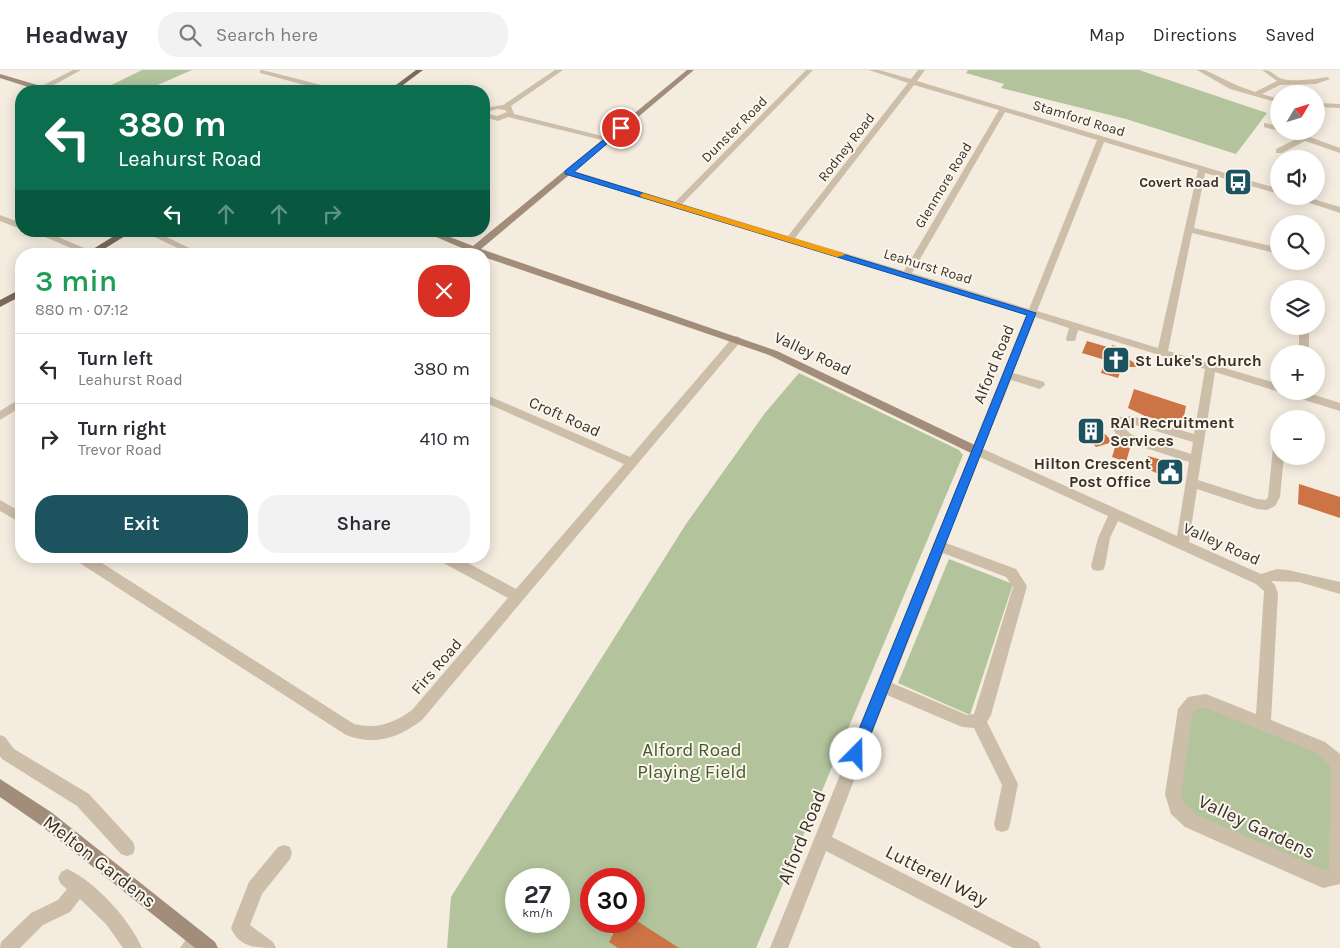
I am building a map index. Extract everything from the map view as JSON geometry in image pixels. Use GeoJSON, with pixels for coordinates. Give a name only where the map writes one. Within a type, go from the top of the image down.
{"type":"FeatureCollection","features":[{"type":"Feature","properties":{"kind":"main road"},"geometry":{"type":"LineString","coordinates":[[399,85],[420,70]]}},
{"type":"Feature","properties":{"kind":"main road"},"geometry":{"type":"LineString","coordinates":[[99,248],[118,237]]}},
{"type":"Feature","properties":{"kind":"main road"},"geometry":{"type":"LineString","coordinates":[[2,301],[15,295]]}},
{"type":"Feature","properties":{"kind":"street"},"geometry":{"type":"LineString","coordinates":[[48,85],[78,70]]}},
{"type":"Feature","properties":{"kind":"street"},"geometry":{"type":"LineString","coordinates":[[560,70],[507,111],[607,140]]}},
{"type":"Feature","properties":{"kind":"street"},"geometry":{"type":"LineString","coordinates":[[485,248],[568,172],[691,70]]}},
{"type":"Feature","properties":{"kind":"street","name":"Dunster Road"},"geometry":{"type":"LineString","coordinates":[[676,205],[810,70]]}},
{"type":"Feature","properties":{"kind":"street","name":"Stamford Road"},"geometry":{"type":"LineString","coordinates":[[872,70],[1270,189]]}},
{"type":"Feature","properties":{"kind":"street","name":"Rodney Road"},"geometry":{"type":"LineString","coordinates":[[789,240],[922,70]]}},
{"type":"Feature","properties":{"kind":"street"},"geometry":{"type":"LineString","coordinates":[[1200,70],[1233,87],[1270,99]]}},
{"type":"Feature","properties":{"kind":"street"},"geometry":{"type":"LineString","coordinates":[[1265,70],[1282,82]]}},
{"type":"Feature","properties":{"kind":"street"},"geometry":{"type":"LineString","coordinates":[[262,72],[311,85]]}},
{"type":"Feature","properties":{"kind":"street"},"geometry":{"type":"LineString","coordinates":[[0,76],[28,85]]}},
{"type":"Feature","properties":{"kind":"street"},"geometry":{"type":"LineString","coordinates":[[1255,95],[1267,87],[1282,82],[1320,82],[1327,79]]}},
{"type":"Feature","properties":{"kind":"street"},"geometry":{"type":"LineString","coordinates":[[1325,105],[1340,106]]}},
{"type":"Feature","properties":{"kind":"street","name":"Glenmore Road"},"geometry":{"type":"LineString","coordinates":[[906,275],[1003,109]]}},
{"type":"Feature","properties":{"kind":"street","name":"Alford Road"},"geometry":{"type":"LineString","coordinates":[[779,948],[1101,139]]}},
{"type":"Feature","properties":{"kind":"street"},"geometry":{"type":"LineString","coordinates":[[1281,150],[1301,140]]}},
{"type":"Feature","properties":{"kind":"street"},"geometry":{"type":"LineString","coordinates":[[1310,140],[1340,151]]}},
{"type":"Feature","properties":{"kind":"street"},"geometry":{"type":"LineString","coordinates":[[1162,353],[1202,169]]}},
{"type":"Feature","properties":{"kind":"street","name":"Leahurst Road"},"geometry":{"type":"LineString","coordinates":[[568,172],[1270,385]]}},
{"type":"Feature","properties":{"kind":"street"},"geometry":{"type":"LineString","coordinates":[[1323,205],[1340,210]]}},
{"type":"Feature","properties":{"kind":"street"},"geometry":{"type":"LineString","coordinates":[[0,218],[15,224]]}},
{"type":"Feature","properties":{"kind":"street"},"geometry":{"type":"LineString","coordinates":[[1189,230],[1270,249]]}},
{"type":"Feature","properties":{"kind":"street"},"geometry":{"type":"LineString","coordinates":[[50,237],[78,248]]}},
{"type":"Feature","properties":{"kind":"street"},"geometry":{"type":"LineString","coordinates":[[160,237],[184,248]]}},
{"type":"Feature","properties":{"kind":"street","name":"Valley Road"},"geometry":{"type":"LineString","coordinates":[[441,237],[468,248]]}},
{"type":"Feature","properties":{"kind":"street","name":"Valley Road"},"geometry":{"type":"LineString","coordinates":[[490,256],[737,340],[803,366],[977,451],[1261,580],[1270,589],[1271,594],[1263,724]]}},
{"type":"Feature","properties":{"kind":"street"},"geometry":{"type":"LineString","coordinates":[[1072,339],[1074,326]]}},
{"type":"Feature","properties":{"kind":"street","name":"Firs Road"},"geometry":{"type":"LineString","coordinates":[[91,563],[351,730],[376,735],[393,731],[417,715],[737,340]]}},
{"type":"Feature","properties":{"kind":"street"},"geometry":{"type":"LineString","coordinates":[[1182,544],[1211,368]]}},
{"type":"Feature","properties":{"kind":"street"},"geometry":{"type":"LineString","coordinates":[[1007,375],[1040,385]]}},
{"type":"Feature","properties":{"kind":"street"},"geometry":{"type":"LineString","coordinates":[[1321,400],[1340,407]]}},
{"type":"Feature","properties":{"kind":"street","name":"Croft Road"},"geometry":{"type":"LineString","coordinates":[[490,401],[633,463]]}},
{"type":"Feature","properties":{"kind":"street"},"geometry":{"type":"LineString","coordinates":[[0,416],[15,406]]}},
{"type":"Feature","properties":{"kind":"street"},"geometry":{"type":"LineString","coordinates":[[1196,460],[1128,438],[1120,431],[1116,424],[1126,419],[1132,420],[1199,440]]}},
{"type":"Feature","properties":{"kind":"street"},"geometry":{"type":"LineString","coordinates":[[1192,482],[1247,501],[1266,505],[1271,503],[1274,497],[1277,465]]}},
{"type":"Feature","properties":{"kind":"street"},"geometry":{"type":"LineString","coordinates":[[0,504],[15,514]]}},
{"type":"Feature","properties":{"kind":"street"},"geometry":{"type":"LineString","coordinates":[[1098,566],[1104,538],[1115,514]]}},
{"type":"Feature","properties":{"kind":"street"},"geometry":{"type":"LineString","coordinates":[[883,686],[968,722],[978,721],[984,715],[1020,586],[1011,574],[939,546]]}},
{"type":"Feature","properties":{"kind":"street"},"geometry":{"type":"LineString","coordinates":[[456,563],[518,597]]}},
{"type":"Feature","properties":{"kind":"street"},"geometry":{"type":"LineString","coordinates":[[1261,580],[1266,575],[1283,574],[1340,588]]}},
{"type":"Feature","properties":{"kind":"street","name":"Valley Gardens"},"geometry":{"type":"LineString","coordinates":[[1206,701],[1263,724],[1320,747],[1334,758],[1339,770],[1339,870],[1334,878],[1323,879],[1191,821],[1177,808],[1173,794],[1186,709],[1193,702],[1206,701]]}},
{"type":"Feature","properties":{"kind":"street"},"geometry":{"type":"LineString","coordinates":[[978,721],[1010,784],[1002,824]]}},
{"type":"Feature","properties":{"kind":"street","name":"Melton Gardens"},"geometry":{"type":"LineString","coordinates":[[0,742],[8,754],[84,800],[127,848]]}},
{"type":"Feature","properties":{"kind":"street","name":"Melton Gardens"},"geometry":{"type":"LineString","coordinates":[[0,787],[45,818],[198,945]]}},
{"type":"Feature","properties":{"kind":"street","name":"Lutterell Way"},"geometry":{"type":"LineString","coordinates":[[822,840],[1032,948]]}},
{"type":"Feature","properties":{"kind":"street"},"geometry":{"type":"LineString","coordinates":[[267,948],[240,928],[255,888],[284,853]]}},
{"type":"Feature","properties":{"kind":"street","name":"Melton Gardens"},"geometry":{"type":"LineString","coordinates":[[7,948],[37,919],[64,906],[73,882],[122,928],[133,948]]}},
{"type":"Feature","properties":{"kind":"green space"},"geometry":{"type":"Polygon","coordinates":[[[142,70],[192,70],[158,85],[111,85],[142,70]]]}},
{"type":"Feature","properties":{"kind":"green space"},"geometry":{"type":"Polygon","coordinates":[[[968,70],[1139,70],[1267,113],[1236,154],[1126,119],[1001,88],[1004,84],[966,73],[968,70]]]}},
{"type":"Feature","properties":{"kind":"green space","name":"Alford Road Playing Field"},"geometry":{"type":"Polygon","coordinates":[[[799,373],[959,450],[963,455],[756,948],[447,948],[451,897],[686,524],[765,413],[799,373]]]}},
{"type":"Feature","properties":{"kind":"green space"},"geometry":{"type":"Polygon","coordinates":[[[949,559],[1013,584],[970,715],[898,683],[949,559]]]}},
{"type":"Feature","properties":{"kind":"green space"},"geometry":{"type":"Polygon","coordinates":[[[1193,702],[1334,758],[1334,878],[1177,808],[1193,702]]]}},
{"type":"Feature","properties":{"kind":"building","name":"St Luke's Church"},"geometry":{"type":"Polygon","coordinates":[[[1087,341],[1111,348],[1112,345],[1128,350],[1125,357],[1141,367],[1122,367],[1118,378],[1101,373],[1105,360],[1082,353],[1087,341]]]}},
{"type":"Feature","properties":{"kind":"building"},"geometry":{"type":"Polygon","coordinates":[[[1134,389],[1186,406],[1182,426],[1145,416],[1128,408],[1134,389]]]}},
{"type":"Feature","properties":{"kind":"building"},"geometry":{"type":"Polygon","coordinates":[[[1093,424],[1113,442],[1096,447],[1078,428],[1093,424]]]}},
{"type":"Feature","properties":{"kind":"building"},"geometry":{"type":"Polygon","coordinates":[[[1116,444],[1130,448],[1126,462],[1112,457],[1116,444]]]}},
{"type":"Feature","properties":{"kind":"building"},"geometry":{"type":"Polygon","coordinates":[[[1148,456],[1169,462],[1175,466],[1172,480],[1145,468],[1148,456]]]}},
{"type":"Feature","properties":{"kind":"building"},"geometry":{"type":"Polygon","coordinates":[[[1299,484],[1340,497],[1340,518],[1298,504],[1299,484]]]}},
{"type":"Feature","properties":{"kind":"building"},"geometry":{"type":"Polygon","coordinates":[[[645,926],[679,948],[618,948],[609,942],[614,933],[645,933],[645,926]]]}},
{"type":"Feature","properties":{"kind":"slow traffic"},"geometry":{"type":"LineString","coordinates":[[643,195],[840,255]]}},
{"type":"Feature","properties":{"kind":"place","name":"Covert Road"},"geometry":{"type":"Point","coordinates":[1238,182]}},
{"type":"Feature","properties":{"kind":"place","name":"St Luke's Church"},"geometry":{"type":"Point","coordinates":[1116,360]}},
{"type":"Feature","properties":{"kind":"place","name":"RAI Recruitment Services"},"geometry":{"type":"Point","coordinates":[1091,431]}},
{"type":"Feature","properties":{"kind":"place","name":"Hilton Crescent Post Office"},"geometry":{"type":"Point","coordinates":[1170,472]}},
{"type":"Feature","properties":{"kind":"route"},"geometry":{"type":"LineString","coordinates":[[621,128],[568,172],[1032,313],[856,754]]}}]}
